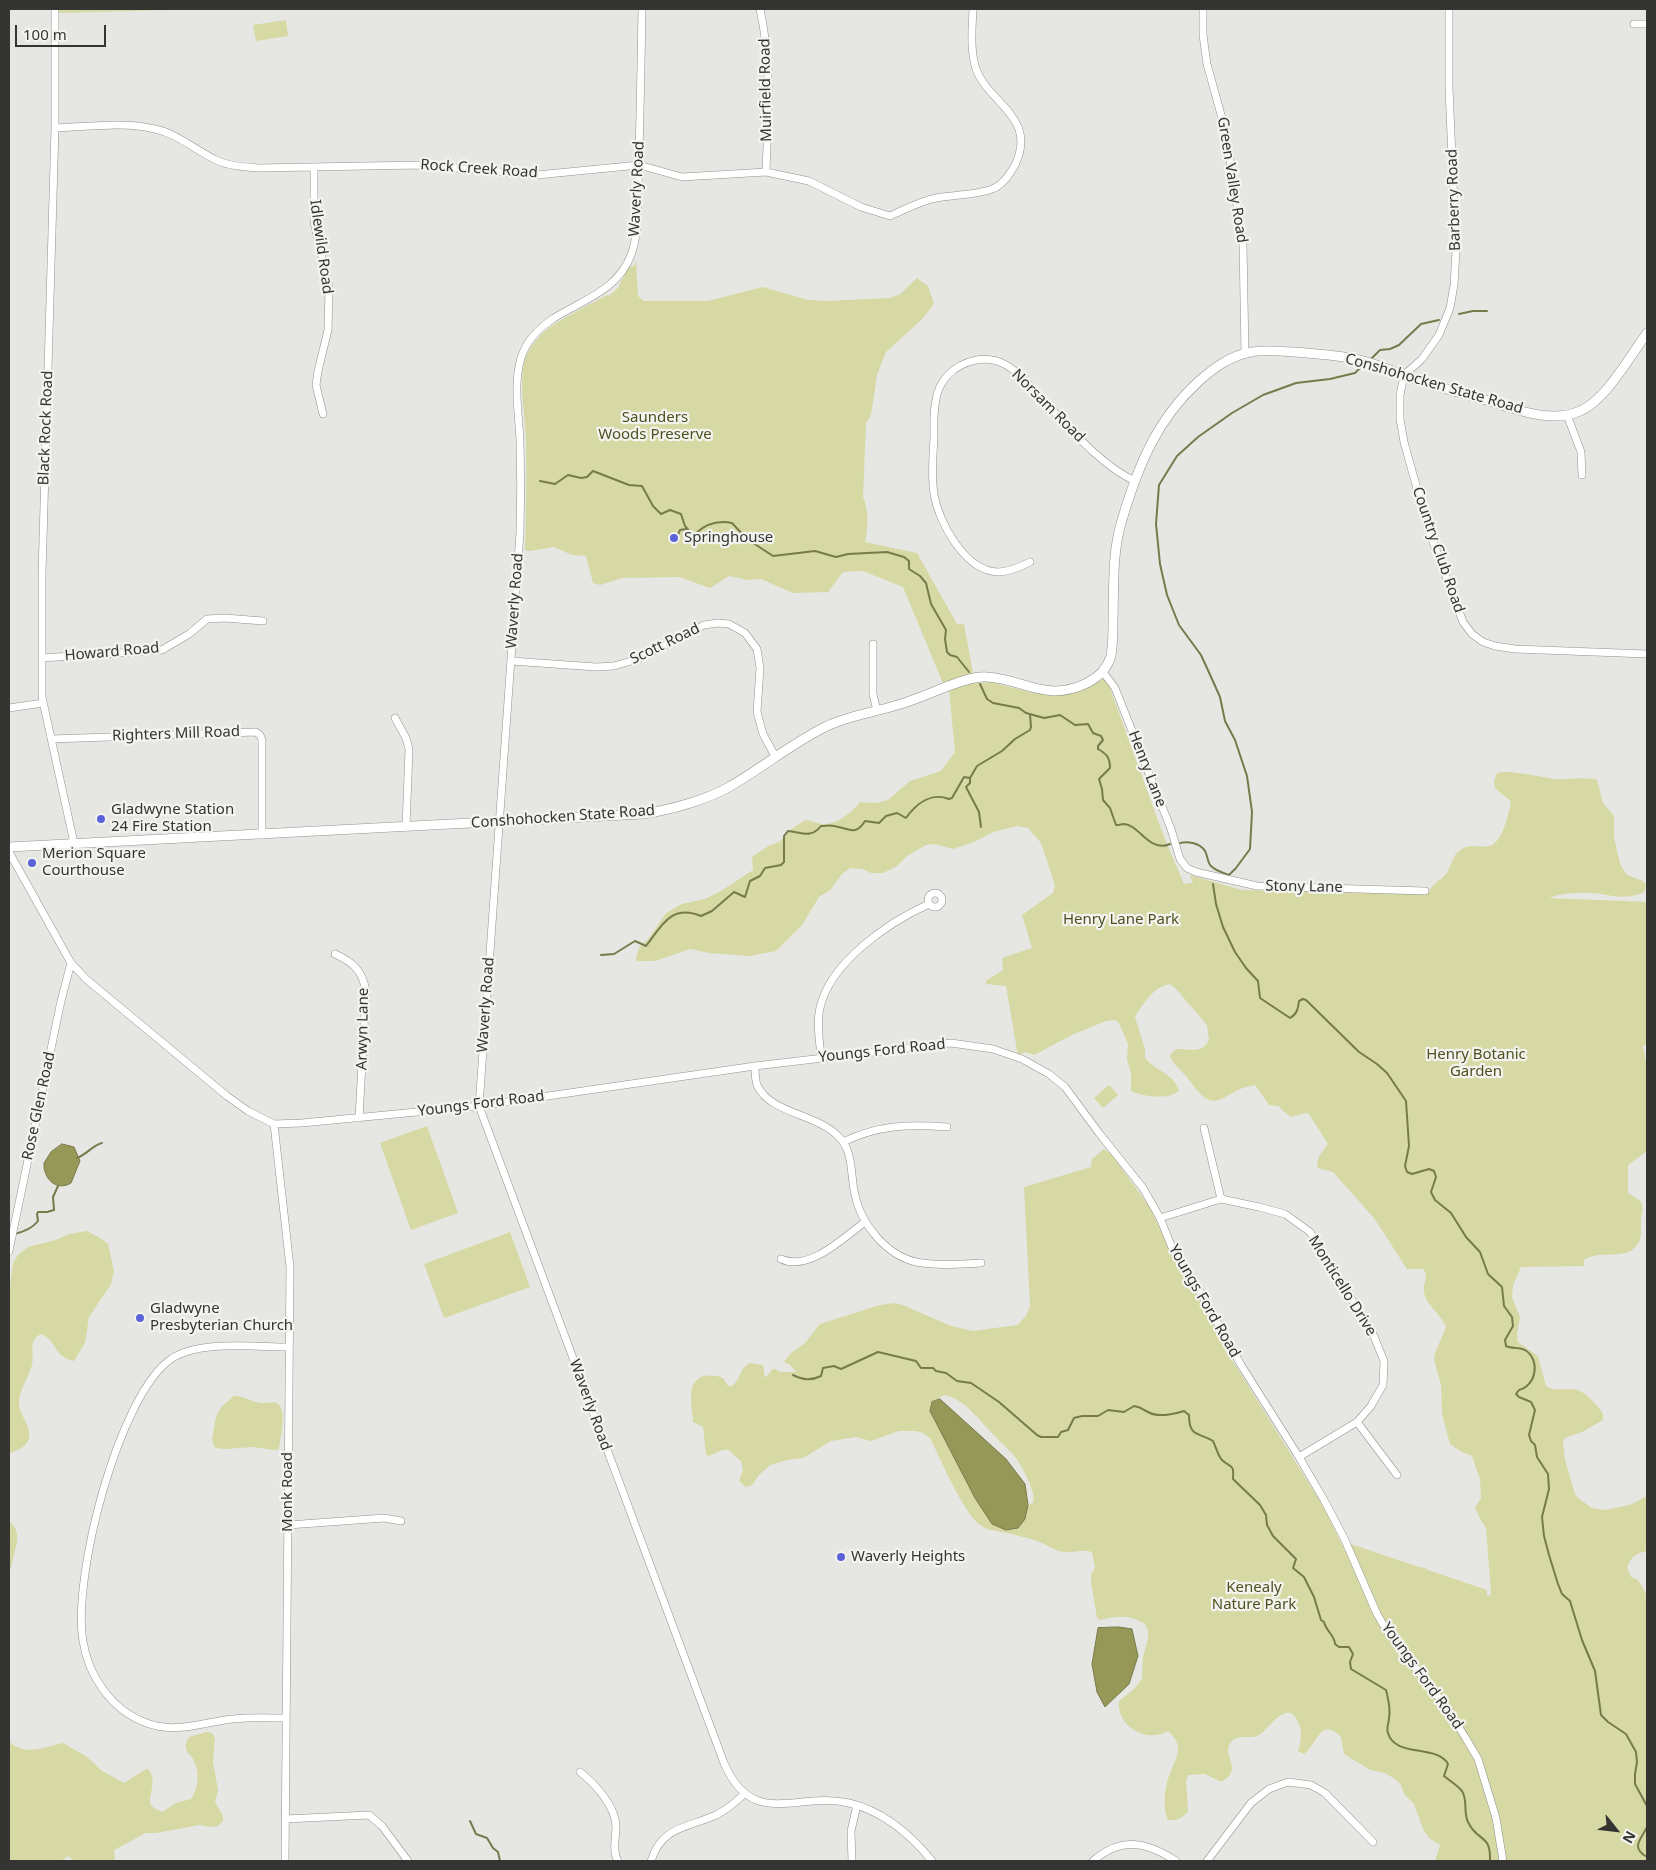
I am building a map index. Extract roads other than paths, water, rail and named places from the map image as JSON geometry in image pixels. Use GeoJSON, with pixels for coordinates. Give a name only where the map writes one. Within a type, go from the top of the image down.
{"type":"FeatureCollection","features":[{"type":"Feature","properties":{"kind":"main road","name":"Conshohocken State Road"},"geometry":{"type":"LineString","coordinates":[[9,846],[406,827],[653,812],[718,792],[797,742],[835,722],[901,704],[952,685],[981,677],[996,678],[1031,688],[1056,691],[1083,685],[1103,672],[1110,661],[1118,536],[1144,457],[1157,431],[1183,397],[1215,367],[1245,354],[1257,352],[1283,352],[1341,357],[1366,362],[1527,412],[1553,416],[1567,415],[1585,409],[1595,402],[1647,333]]}},
{"type":"Feature","properties":{"kind":"street","name":"Black Rock Road"},"geometry":{"type":"LineString","coordinates":[[55,9],[55,128],[42,574],[43,703],[74,843]]}},
{"type":"Feature","properties":{"kind":"street","name":"Waverly Road"},"geometry":{"type":"LineString","coordinates":[[642,9],[639,165],[635,241],[626,266],[613,282],[600,293],[555,318],[539,330],[527,344],[521,358],[517,391],[521,479],[520,532],[479,1106],[724,1763],[733,1781],[744,1794]]}},
{"type":"Feature","properties":{"kind":"street","name":"Muirfield Road"},"geometry":{"type":"LineString","coordinates":[[760,9],[765,33],[768,67],[766,172]]}},
{"type":"Feature","properties":{"kind":"street","name":"Rock Creek Road"},"geometry":{"type":"LineString","coordinates":[[55,128],[132,125],[155,129],[174,136],[217,160],[236,166],[258,168],[419,165],[537,175],[639,165],[682,177],[766,172],[809,181],[861,207],[890,216],[933,198],[993,189],[1004,182],[1017,161],[1020,136],[1013,116],[977,72],[972,44],[973,9]]}},
{"type":"Feature","properties":{"kind":"street","name":"Green Valley Road"},"geometry":{"type":"LineString","coordinates":[[1203,9],[1203,35],[1207,64],[1225,129],[1243,244],[1245,354]]}},
{"type":"Feature","properties":{"kind":"street","name":"Barberry Road"},"geometry":{"type":"LineString","coordinates":[[1404,375],[1422,358],[1439,335],[1450,308],[1454,285],[1456,251],[1448,88],[1449,9]]}},
{"type":"Feature","properties":{"kind":"street"},"geometry":{"type":"LineString","coordinates":[[1634,24],[1647,24]]}},
{"type":"Feature","properties":{"kind":"street","name":"Idlewild Road"},"geometry":{"type":"LineString","coordinates":[[314,167],[314,222],[327,277],[329,294],[328,330],[317,373],[316,386],[323,414]]}},
{"type":"Feature","properties":{"kind":"street","name":"Norsam Road"},"geometry":{"type":"LineString","coordinates":[[1030,562],[1006,571],[984,569],[969,559],[941,520],[934,493],[933,478],[934,406],[942,383],[952,371],[966,363],[982,360],[992,360],[1007,365],[1020,376],[1063,422],[1115,470],[1135,481]]}},
{"type":"Feature","properties":{"kind":"street","name":"Country Club Road"},"geometry":{"type":"LineString","coordinates":[[1404,375],[1401,384],[1400,408],[1404,442],[1428,528],[1459,616],[1467,628],[1483,642],[1502,648],[1647,654]]}},
{"type":"Feature","properties":{"kind":"street"},"geometry":{"type":"LineString","coordinates":[[1567,415],[1581,452],[1582,475]]}},
{"type":"Feature","properties":{"kind":"street","name":"Howard Road"},"geometry":{"type":"LineString","coordinates":[[42,658],[162,650],[188,634],[207,619],[225,618],[263,621]]}},
{"type":"Feature","properties":{"kind":"street","name":"Scott Road"},"geometry":{"type":"LineString","coordinates":[[511,662],[596,668],[614,666],[638,659],[704,625],[718,622],[729,624],[746,633],[757,649],[760,668],[757,698],[758,720],[775,756]]}},
{"type":"Feature","properties":{"kind":"street"},"geometry":{"type":"LineString","coordinates":[[873,644],[873,694],[877,711]]}},
{"type":"Feature","properties":{"kind":"street","name":"Henry Lane"},"geometry":{"type":"LineString","coordinates":[[1103,672],[1115,688],[1171,829],[1180,859],[1187,868]]}},
{"type":"Feature","properties":{"kind":"street"},"geometry":{"type":"LineString","coordinates":[[9,708],[43,703]]}},
{"type":"Feature","properties":{"kind":"street"},"geometry":{"type":"LineString","coordinates":[[395,718],[406,738],[409,749],[406,827]]}},
{"type":"Feature","properties":{"kind":"street","name":"Righters Mill Road"},"geometry":{"type":"LineString","coordinates":[[51,739],[256,732],[262,740],[262,834]]}},
{"type":"Feature","properties":{"kind":"street","name":"Youngs Ford Road"},"geometry":{"type":"LineString","coordinates":[[9,852],[71,963],[94,986],[227,1096],[255,1116],[274,1124],[479,1106],[755,1066],[951,1043],[993,1049],[1022,1059],[1049,1074],[1065,1087],[1143,1188],[1160,1218],[1173,1250],[1201,1293],[1241,1366],[1299,1457],[1344,1538],[1377,1614],[1387,1631],[1446,1707],[1478,1759],[1496,1818],[1503,1861]]}},
{"type":"Feature","properties":{"kind":"street","name":"Stony Lane"},"geometry":{"type":"LineString","coordinates":[[1187,868],[1202,874],[1257,886],[1425,891]]}},
{"type":"Feature","properties":{"kind":"street"},"geometry":{"type":"LineString","coordinates":[[821,1058],[820,1006],[836,975],[858,949],[882,930],[913,911],[929,904]]}},
{"type":"Feature","properties":{"kind":"street","name":"Arwyn Lane"},"geometry":{"type":"LineString","coordinates":[[335,954],[357,968],[364,981],[366,992],[359,1118]]}},
{"type":"Feature","properties":{"kind":"street","name":"Rose Glen Road"},"geometry":{"type":"LineString","coordinates":[[9,1248],[61,1001],[71,963]]}},
{"type":"Feature","properties":{"kind":"street"},"geometry":{"type":"LineString","coordinates":[[755,1066],[756,1083],[769,1100],[781,1108],[809,1117],[826,1126],[843,1142],[850,1158],[854,1194],[865,1222],[878,1238],[897,1253],[915,1261],[935,1264],[981,1263]]}},
{"type":"Feature","properties":{"kind":"street","name":"Monk Road"},"geometry":{"type":"LineString","coordinates":[[274,1124],[290,1267],[285,1861]]}},
{"type":"Feature","properties":{"kind":"street"},"geometry":{"type":"LineString","coordinates":[[843,1142],[878,1129],[916,1125],[947,1127]]}},
{"type":"Feature","properties":{"kind":"street"},"geometry":{"type":"LineString","coordinates":[[1204,1128],[1221,1199]]}},
{"type":"Feature","properties":{"kind":"street","name":"Monticello Drive"},"geometry":{"type":"LineString","coordinates":[[1160,1218],[1221,1199],[1285,1214],[1310,1232],[1373,1334],[1384,1361],[1383,1385],[1371,1406],[1357,1422],[1299,1457]]}},
{"type":"Feature","properties":{"kind":"street"},"geometry":{"type":"LineString","coordinates":[[9,1206],[18,1204]]}},
{"type":"Feature","properties":{"kind":"street"},"geometry":{"type":"LineString","coordinates":[[781,1259],[790,1264],[807,1261],[828,1250],[865,1222]]}},
{"type":"Feature","properties":{"kind":"street"},"geometry":{"type":"LineString","coordinates":[[286,1718],[234,1719],[178,1728],[160,1727],[144,1722],[124,1711],[101,1687],[86,1656],[81,1622],[85,1575],[101,1498],[128,1424],[143,1391],[151,1379],[172,1358],[191,1349],[207,1346],[289,1347]]}},
{"type":"Feature","properties":{"kind":"street"},"geometry":{"type":"LineString","coordinates":[[1357,1422],[1397,1475]]}},
{"type":"Feature","properties":{"kind":"street"},"geometry":{"type":"LineString","coordinates":[[288,1525],[384,1518],[402,1520]]}},
{"type":"Feature","properties":{"kind":"street"},"geometry":{"type":"LineString","coordinates":[[580,1772],[596,1789],[613,1813],[616,1823],[615,1855],[618,1861]]}},
{"type":"Feature","properties":{"kind":"street"},"geometry":{"type":"LineString","coordinates":[[1207,1861],[1251,1803],[1269,1789],[1288,1782],[1311,1785],[1325,1792],[1373,1842]]}},
{"type":"Feature","properties":{"kind":"street"},"geometry":{"type":"LineString","coordinates":[[651,1861],[660,1842],[672,1832],[717,1814],[744,1794],[753,1800],[766,1803],[833,1801],[857,1806],[882,1817],[899,1828],[932,1861]]}},
{"type":"Feature","properties":{"kind":"street"},"geometry":{"type":"LineString","coordinates":[[852,1861],[851,1831],[857,1806]]}},
{"type":"Feature","properties":{"kind":"street"},"geometry":{"type":"LineString","coordinates":[[286,1819],[369,1815],[382,1826],[408,1861]]}},
{"type":"Feature","properties":{"kind":"street"},"geometry":{"type":"LineString","coordinates":[[1093,1861],[1115,1847],[1132,1844],[1140,1844],[1155,1849],[1176,1861]]}},
{"type":"Feature","properties":{"kind":"waterway"},"geometry":{"type":"LineString","coordinates":[[1459,314],[1487,311]]}},
{"type":"Feature","properties":{"kind":"waterway"},"geometry":{"type":"LineString","coordinates":[[1372,358],[1380,350],[1390,349],[1399,345],[1421,324],[1439,320]]}},
{"type":"Feature","properties":{"kind":"waterway"},"geometry":{"type":"LineString","coordinates":[[1180,843],[1197,844],[1205,851],[1211,866],[1229,875],[1250,849],[1252,812],[1247,776],[1235,740],[1225,721],[1220,697],[1201,655],[1179,625],[1167,595],[1160,564],[1156,524],[1159,485],[1177,456],[1198,437],[1232,413],[1263,395],[1296,383],[1330,379],[1355,373],[1362,366]]}},
{"type":"Feature","properties":{"kind":"waterway"},"geometry":{"type":"LineString","coordinates":[[540,481],[555,484],[568,475],[581,478],[587,477],[593,471],[629,485],[642,486],[653,506],[661,514],[670,510],[681,514],[685,526],[691,533],[696,533],[713,523],[732,523],[747,539],[773,556],[815,551],[836,557],[848,554],[887,552],[904,557],[909,561],[909,569],[920,576],[926,583],[931,604],[946,630],[947,652],[957,657],[969,672]]}},
{"type":"Feature","properties":{"kind":"waterway"},"geometry":{"type":"LineString","coordinates":[[677,537],[680,530],[686,529]]}},
{"type":"Feature","properties":{"kind":"waterway"},"geometry":{"type":"LineString","coordinates":[[980,684],[987,699],[993,703],[1019,708],[1026,713],[1044,718],[1060,715],[1075,725],[1088,724],[1093,733],[1101,736],[1103,740],[1098,749],[1109,759],[1110,768],[1099,779],[1103,800],[1110,808],[1116,825],[1124,824],[1130,826],[1156,845],[1170,844]]}},
{"type":"Feature","properties":{"kind":"waterway"},"geometry":{"type":"LineString","coordinates":[[601,955],[614,954],[635,941],[646,946],[663,924],[675,915],[691,913],[701,916],[712,911],[734,892],[745,897],[750,881],[760,876],[765,868],[781,865],[784,862],[784,836],[788,831],[810,834],[821,826],[855,830],[865,821],[879,823],[886,816],[897,813],[906,818],[914,808],[930,798],[952,798],[964,777],[970,778],[977,766],[1002,751],[1015,739],[1030,730],[1030,714]]}},
{"type":"Feature","properties":{"kind":"waterway"},"geometry":{"type":"LineString","coordinates":[[970,778],[970,783],[966,787],[979,812],[981,827]]}},
{"type":"Feature","properties":{"kind":"waterway"},"geometry":{"type":"LineString","coordinates":[[1213,884],[1216,904],[1223,927],[1235,952],[1258,981],[1260,998],[1290,1018],[1297,1011],[1299,1001],[1306,1000],[1359,1052],[1387,1073],[1406,1101],[1409,1146],[1405,1166],[1407,1172],[1412,1174],[1429,1169],[1434,1171],[1436,1177],[1431,1192],[1435,1200],[1451,1213],[1466,1237],[1480,1252],[1488,1274],[1502,1287],[1504,1306],[1512,1317],[1513,1326],[1505,1340],[1506,1346],[1525,1350],[1530,1354],[1535,1366],[1533,1378],[1525,1388],[1519,1390],[1516,1394],[1531,1402],[1535,1410],[1529,1435],[1535,1445],[1537,1457],[1548,1474],[1549,1489],[1542,1517],[1549,1555],[1562,1594],[1570,1601],[1582,1640],[1595,1671],[1601,1715],[1626,1734],[1636,1752],[1635,1784],[1647,1806]]}},
{"type":"Feature","properties":{"kind":"waterway"},"geometry":{"type":"LineString","coordinates":[[77,1158],[102,1143]]}},
{"type":"Feature","properties":{"kind":"waterway"},"geometry":{"type":"LineString","coordinates":[[14,1234],[27,1230],[36,1224],[38,1212],[54,1210],[53,1197],[58,1186]]}},
{"type":"Feature","properties":{"kind":"waterway"},"geometry":{"type":"LineString","coordinates":[[793,1375],[804,1379],[814,1379],[821,1376],[823,1368],[834,1366],[841,1369],[878,1352],[916,1361],[921,1368],[933,1368],[936,1371],[946,1373],[957,1381],[971,1383],[999,1402],[1041,1437],[1058,1437],[1061,1432],[1068,1430],[1074,1418],[1098,1416],[1108,1410],[1124,1412],[1134,1406],[1152,1414],[1161,1415],[1184,1411],[1189,1415],[1189,1422],[1193,1431],[1213,1441],[1218,1454],[1225,1463],[1233,1468],[1233,1479],[1260,1505],[1266,1515],[1267,1525],[1273,1536],[1296,1559],[1293,1568],[1304,1577],[1314,1597],[1321,1620],[1334,1638],[1335,1644],[1339,1647],[1349,1647],[1353,1654],[1350,1662],[1351,1669],[1386,1690],[1390,1711],[1387,1731],[1392,1741],[1407,1749],[1435,1754],[1443,1758],[1448,1764],[1444,1776],[1462,1791],[1465,1798],[1468,1822],[1472,1829],[1486,1842],[1490,1852],[1490,1861]]}},
{"type":"Feature","properties":{"kind":"waterway"},"geometry":{"type":"LineString","coordinates":[[470,1821],[476,1834],[487,1838],[498,1852],[500,1861]]}},
{"type":"Feature","properties":{"kind":"waterway"},"geometry":{"type":"LineString","coordinates":[[1647,1827],[1638,1843],[1639,1850],[1647,1857]]}},
{"type":"Feature","properties":{"kind":"place","name":"Springhouse"},"geometry":{"type":"Point","coordinates":[674,538]}},
{"type":"Feature","properties":{"kind":"place","name":"Gladwyne Station 24 Fire Station"},"geometry":{"type":"Point","coordinates":[101,819]}},
{"type":"Feature","properties":{"kind":"place","name":"Merion Square Courthouse"},"geometry":{"type":"Point","coordinates":[32,863]}},
{"type":"Feature","properties":{"kind":"place","name":"Gladwyne Presbyterian Church"},"geometry":{"type":"Point","coordinates":[140,1318]}},
{"type":"Feature","properties":{"kind":"place","name":"Waverly Heights"},"geometry":{"type":"Point","coordinates":[841,1557]}},
{"type":"Feature","properties":{"kind":"park label","name":"Saunders Woods Preserve"},"geometry":{"type":"Point","coordinates":[655,426]}},
{"type":"Feature","properties":{"kind":"park label","name":"Henry Lane Park"},"geometry":{"type":"Point","coordinates":[1121,920]}},
{"type":"Feature","properties":{"kind":"park label","name":"Henry Botanic Garden"},"geometry":{"type":"Point","coordinates":[1476,1064]}},
{"type":"Feature","properties":{"kind":"park label","name":"Kenealy Nature Park"},"geometry":{"type":"Point","coordinates":[1254,1596]}}]}
